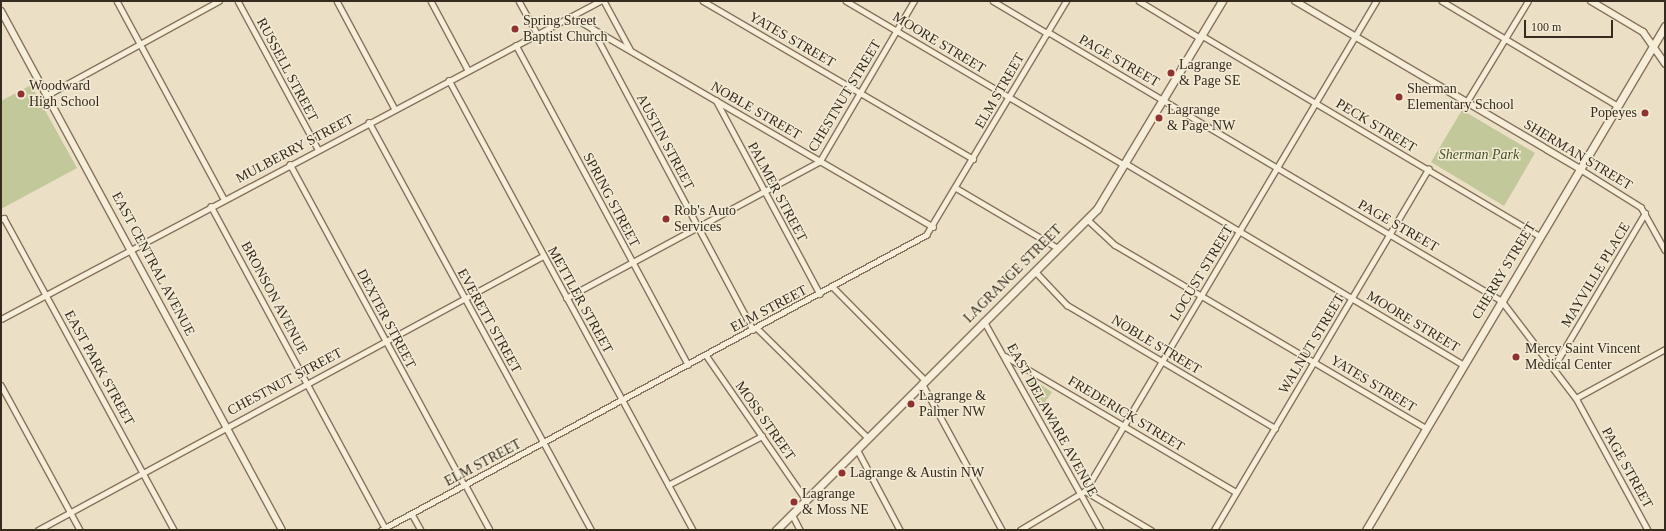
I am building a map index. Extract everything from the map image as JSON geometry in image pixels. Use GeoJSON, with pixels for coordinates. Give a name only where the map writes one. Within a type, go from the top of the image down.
{"type":"FeatureCollection","features":[{"type":"Feature","properties":{"kind":"main road","name":"LAGRANGE STREET"},"geometry":{"type":"LineString","coordinates":[[776,530],[1087,219],[1104,199],[1222,1]]}},
{"type":"Feature","properties":{"kind":"main road","name":"CHERRY STREET"},"geometry":{"type":"LineString","coordinates":[[1366,530],[1665,26]]}},
{"type":"Feature","properties":{"kind":"street"},"geometry":{"type":"LineString","coordinates":[[117,1],[224,199]]}},
{"type":"Feature","properties":{"kind":"street"},"geometry":{"type":"LineString","coordinates":[[47,96],[219,1]]}},
{"type":"Feature","properties":{"kind":"street","name":"RUSSELL STREET"},"geometry":{"type":"LineString","coordinates":[[238,1],[318,149]]}},
{"type":"Feature","properties":{"kind":"street"},"geometry":{"type":"LineString","coordinates":[[337,1],[395,108]]}},
{"type":"Feature","properties":{"kind":"street"},"geometry":{"type":"LineString","coordinates":[[431,1],[468,70]]}},
{"type":"Feature","properties":{"kind":"street"},"geometry":{"type":"LineString","coordinates":[[519,1],[537,34]]}},
{"type":"Feature","properties":{"kind":"street","name":"MULBERRY STREET"},"geometry":{"type":"LineString","coordinates":[[1,319],[131,248],[600,1]]}},
{"type":"Feature","properties":{"kind":"street"},"geometry":{"type":"LineString","coordinates":[[604,1],[630,50]]}},
{"type":"Feature","properties":{"kind":"street","name":"YATES STREET"},"geometry":{"type":"LineString","coordinates":[[703,1],[973,160]]}},
{"type":"Feature","properties":{"kind":"street","name":"MOORE STREET"},"geometry":{"type":"LineString","coordinates":[[846,1],[1464,365]]}},
{"type":"Feature","properties":{"kind":"street","name":"CHESTNUT STREET"},"geometry":{"type":"LineString","coordinates":[[566,298],[820,161],[914,1]]}},
{"type":"Feature","properties":{"kind":"street","name":"PAGE STREET"},"geometry":{"type":"LineString","coordinates":[[992,1],[1163,99],[1502,300],[1576,398],[1648,530]]}},
{"type":"Feature","properties":{"kind":"street","name":"ELM STREET"},"geometry":{"type":"LineString","coordinates":[[383,529],[911,246],[933,227],[1066,1]]}},
{"type":"Feature","properties":{"kind":"street","name":"PECK STREET"},"geometry":{"type":"LineString","coordinates":[[1139,1],[1316,103],[1540,236]]}},
{"type":"Feature","properties":{"kind":"street","name":"SHERMAN STREET"},"geometry":{"type":"LineString","coordinates":[[1295,1],[1580,169],[1645,213],[1665,250]]}},
{"type":"Feature","properties":{"kind":"street","name":"LOCUST STREET"},"geometry":{"type":"LineString","coordinates":[[1020,530],[1082,495],[1085,491],[1376,1]]}},
{"type":"Feature","properties":{"kind":"street"},"geometry":{"type":"LineString","coordinates":[[1442,1],[1618,106]]}},
{"type":"Feature","properties":{"kind":"street"},"geometry":{"type":"LineString","coordinates":[[1466,103],[1528,1]]}},
{"type":"Feature","properties":{"kind":"street"},"geometry":{"type":"LineString","coordinates":[[1591,1],[1643,32],[1654,44],[1665,64]]}},
{"type":"Feature","properties":{"kind":"street","name":"EAST CENTRAL AVENUE"},"geometry":{"type":"LineString","coordinates":[[1,11],[284,530]]}},
{"type":"Feature","properties":{"kind":"street","name":"NOBLE STREET"},"geometry":{"type":"LineString","coordinates":[[571,16],[716,99],[933,227]]}},
{"type":"Feature","properties":{"kind":"street","name":"AUSTIN STREET"},"geometry":{"type":"LineString","coordinates":[[591,27],[698,227],[755,329],[868,438]]}},
{"type":"Feature","properties":{"kind":"street","name":"SPRING STREET"},"geometry":{"type":"LineString","coordinates":[[516,45],[688,365]]}},
{"type":"Feature","properties":{"kind":"street","name":"METTLER STREET"},"geometry":{"type":"LineString","coordinates":[[449,80],[543,256],[693,530]]}},
{"type":"Feature","properties":{"kind":"street","name":"PALMER STREET"},"geometry":{"type":"LineString","coordinates":[[716,99],[820,294]]}},
{"type":"Feature","properties":{"kind":"street","name":"EVERETT STREET"},"geometry":{"type":"LineString","coordinates":[[369,122],[590,530]]}},
{"type":"Feature","properties":{"kind":"street","name":"DEXTER STREET"},"geometry":{"type":"LineString","coordinates":[[290,164],[490,530]]}},
{"type":"Feature","properties":{"kind":"street","name":"WALNUT STREET"},"geometry":{"type":"LineString","coordinates":[[1214,530],[1428,169]]}},
{"type":"Feature","properties":{"kind":"street"},"geometry":{"type":"LineString","coordinates":[[956,188],[1058,248]]}},
{"type":"Feature","properties":{"kind":"street","name":"BRONSON AVENUE"},"geometry":{"type":"LineString","coordinates":[[211,206],[307,383],[383,529]]}},
{"type":"Feature","properties":{"kind":"street","name":"MAYVILLE PLACE"},"geometry":{"type":"LineString","coordinates":[[1553,368],[1645,213]]}},
{"type":"Feature","properties":{"kind":"street","name":"EAST PARK STREET"},"geometry":{"type":"LineString","coordinates":[[2,218],[46,295],[174,530]]}},
{"type":"Feature","properties":{"kind":"street","name":"YATES STREET"},"geometry":{"type":"LineString","coordinates":[[1087,219],[1115,245],[1426,428]]}},
{"type":"Feature","properties":{"kind":"street","name":"CHESTNUT STREET"},"geometry":{"type":"LineString","coordinates":[[38,530],[227,426],[543,256]]}},
{"type":"Feature","properties":{"kind":"street","name":"NOBLE STREET"},"geometry":{"type":"LineString","coordinates":[[1035,271],[1067,305],[1275,428]]}},
{"type":"Feature","properties":{"kind":"street"},"geometry":{"type":"LineString","coordinates":[[833,287],[924,382],[1002,530]]}},
{"type":"Feature","properties":{"kind":"street","name":"EAST DELAWARE AVENUE"},"geometry":{"type":"LineString","coordinates":[[984,321],[1005,356],[1101,530]]}},
{"type":"Feature","properties":{"kind":"street"},"geometry":{"type":"LineString","coordinates":[[1576,398],[1665,349]]}},
{"type":"Feature","properties":{"kind":"street","name":"MOSS STREET"},"geometry":{"type":"LineString","coordinates":[[706,356],[806,500]]}},
{"type":"Feature","properties":{"kind":"street","name":"FREDERICK STREET"},"geometry":{"type":"LineString","coordinates":[[1005,356],[1236,492]]}},
{"type":"Feature","properties":{"kind":"street"},"geometry":{"type":"LineString","coordinates":[[1,385],[80,530]]}},
{"type":"Feature","properties":{"kind":"street"},"geometry":{"type":"LineString","coordinates":[[668,485],[762,436]]}},
{"type":"Feature","properties":{"kind":"street"},"geometry":{"type":"LineString","coordinates":[[856,450],[900,530]]}},
{"type":"Feature","properties":{"kind":"street"},"geometry":{"type":"LineString","coordinates":[[1085,491],[1150,530]]}},
{"type":"Feature","properties":{"kind":"street"},"geometry":{"type":"LineString","coordinates":[[412,514],[421,530]]}},
{"type":"Feature","properties":{"kind":"street"},"geometry":{"type":"LineString","coordinates":[[792,514],[800,530]]}},
{"type":"Feature","properties":{"kind":"green space","name":"Woodward High School"},"geometry":{"type":"Polygon","coordinates":[[[31,85],[77,168],[1,209],[1,101],[31,85]]]}},
{"type":"Feature","properties":{"kind":"green space","name":"Sherman Park"},"geometry":{"type":"Polygon","coordinates":[[[1462,110],[1535,153],[1504,206],[1431,162],[1462,110]]]}},
{"type":"Feature","properties":{"kind":"green space"},"geometry":{"type":"Polygon","coordinates":[[[1031,378],[1052,392],[1041,408],[1027,380],[1031,378]]]}},
{"type":"Feature","properties":{"kind":"place","name":"Spring Street Baptist Church"},"geometry":{"type":"Point","coordinates":[515,29]}},
{"type":"Feature","properties":{"kind":"place","name":"Lagrange & Page SE"},"geometry":{"type":"Point","coordinates":[1171,73]}},
{"type":"Feature","properties":{"kind":"place","name":"Woodward High School"},"geometry":{"type":"Point","coordinates":[21,94]}},
{"type":"Feature","properties":{"kind":"place","name":"Sherman Elementary School"},"geometry":{"type":"Point","coordinates":[1399,97]}},
{"type":"Feature","properties":{"kind":"place","name":"Popeyes"},"geometry":{"type":"Point","coordinates":[1645,113]}},
{"type":"Feature","properties":{"kind":"place","name":"Lagrange & Page NW"},"geometry":{"type":"Point","coordinates":[1159,118]}},
{"type":"Feature","properties":{"kind":"place","name":"Rob's Auto Services"},"geometry":{"type":"Point","coordinates":[666,219]}},
{"type":"Feature","properties":{"kind":"place","name":"Mercy Saint Vincent Medical Center"},"geometry":{"type":"Point","coordinates":[1516,357]}},
{"type":"Feature","properties":{"kind":"place","name":"Lagrange & Palmer NW"},"geometry":{"type":"Point","coordinates":[911,404]}},
{"type":"Feature","properties":{"kind":"place","name":"Lagrange & Austin NW"},"geometry":{"type":"Point","coordinates":[842,473]}},
{"type":"Feature","properties":{"kind":"place","name":"Lagrange & Moss NE"},"geometry":{"type":"Point","coordinates":[794,502]}}]}
